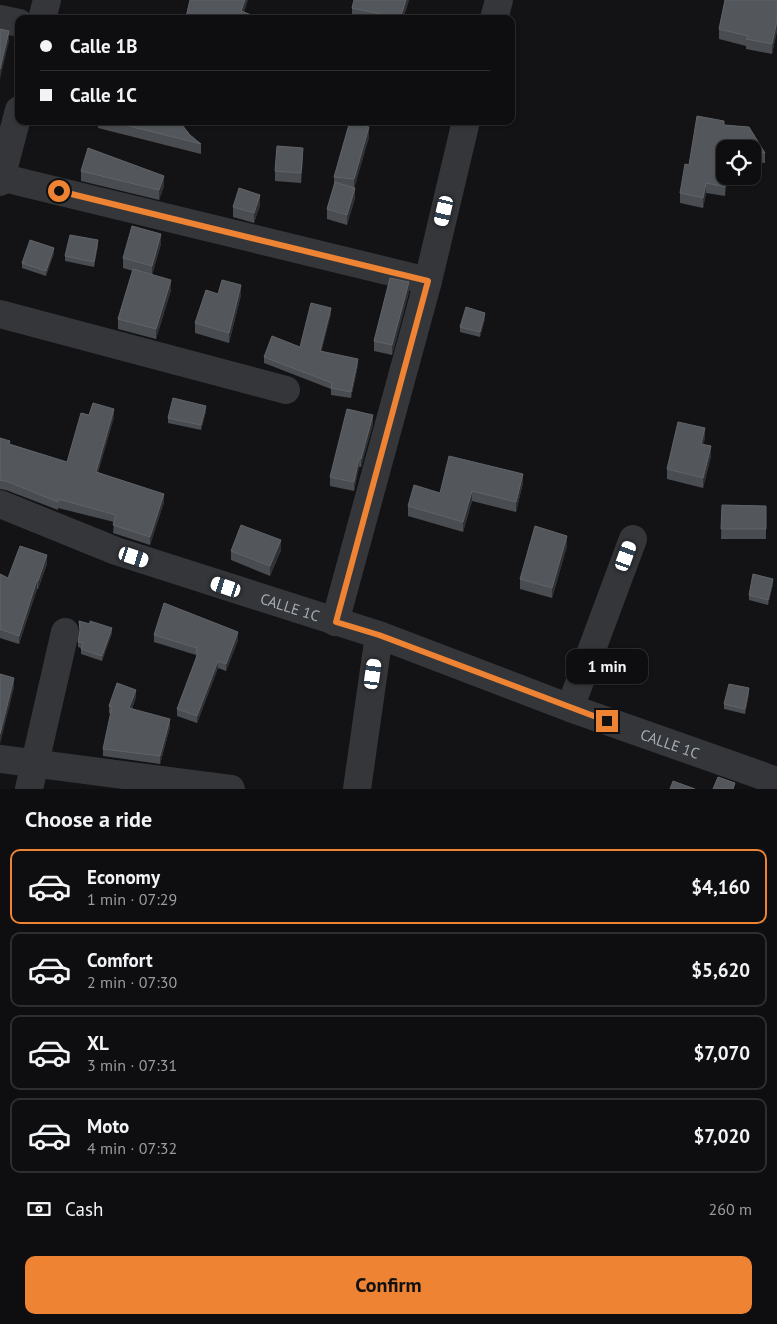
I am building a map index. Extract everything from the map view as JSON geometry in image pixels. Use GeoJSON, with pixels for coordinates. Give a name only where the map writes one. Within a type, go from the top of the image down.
{"type":"FeatureCollection","features":[{"type":"Feature","properties":{"kind":"street"},"geometry":{"type":"LineString","coordinates":[[43,15],[47,0]]}},
{"type":"Feature","properties":{"kind":"street"},"geometry":{"type":"LineString","coordinates":[[495,15],[499,0]]}},
{"type":"Feature","properties":{"kind":"street"},"geometry":{"type":"LineString","coordinates":[[0,19],[15,22]]}},
{"type":"Feature","properties":{"kind":"street"},"geometry":{"type":"LineString","coordinates":[[15,124],[0,178],[428,281]]}},
{"type":"Feature","properties":{"kind":"street"},"geometry":{"type":"LineString","coordinates":[[336,622],[428,281],[460,125]]}},
{"type":"Feature","properties":{"kind":"street"},"geometry":{"type":"LineString","coordinates":[[0,314],[286,390]]}},
{"type":"Feature","properties":{"kind":"street","name":"CALLE 1C"},"geometry":{"type":"LineString","coordinates":[[0,504],[116,551],[379,635],[570,708],[777,781]]}},
{"type":"Feature","properties":{"kind":"street"},"geometry":{"type":"LineString","coordinates":[[570,708],[633,539]]}},
{"type":"Feature","properties":{"kind":"street"},"geometry":{"type":"LineString","coordinates":[[29,789],[65,632]]}},
{"type":"Feature","properties":{"kind":"street"},"geometry":{"type":"LineString","coordinates":[[357,789],[379,635]]}},
{"type":"Feature","properties":{"kind":"street"},"geometry":{"type":"LineString","coordinates":[[0,759],[231,789]]}},
{"type":"Feature","properties":{"kind":"street"},"geometry":{"type":"LineString","coordinates":[[776,789],[777,785]]}},
{"type":"Feature","properties":{"kind":"building"},"geometry":{"type":"Polygon","coordinates":[[[190,0],[245,0],[241,11],[252,15],[186,15],[190,0]]]}},
{"type":"Feature","properties":{"kind":"building"},"geometry":{"type":"Polygon","coordinates":[[[354,0],[406,0],[401,15],[381,15],[352,8],[354,0]]]}},
{"type":"Feature","properties":{"kind":"building"},"geometry":{"type":"Polygon","coordinates":[[[725,0],[777,0],[777,21],[772,44],[746,39],[748,36],[719,29],[725,0]]]}},
{"type":"Feature","properties":{"kind":"building"},"geometry":{"type":"Polygon","coordinates":[[[0,29],[9,31],[0,69],[0,29]]]}},
{"type":"Feature","properties":{"kind":"building"},"geometry":{"type":"Polygon","coordinates":[[[697,116],[724,121],[724,125],[749,127],[757,140],[716,140],[716,185],[725,185],[725,187],[706,183],[703,198],[680,193],[685,164],[689,165],[697,116]]]}},
{"type":"Feature","properties":{"kind":"building"},"geometry":{"type":"Polygon","coordinates":[[[125,125],[182,125],[201,144],[125,125]]]}},
{"type":"Feature","properties":{"kind":"building"},"geometry":{"type":"Polygon","coordinates":[[[349,125],[369,127],[354,179],[334,177],[349,125]]]}},
{"type":"Feature","properties":{"kind":"building"},"geometry":{"type":"Polygon","coordinates":[[[277,146],[303,148],[301,173],[275,171],[277,146]]]}},
{"type":"Feature","properties":{"kind":"building"},"geometry":{"type":"Polygon","coordinates":[[[88,148],[164,176],[159,190],[81,171],[88,148]]]}},
{"type":"Feature","properties":{"kind":"building"},"geometry":{"type":"Polygon","coordinates":[[[335,182],[355,188],[347,215],[327,209],[335,182]]]}},
{"type":"Feature","properties":{"kind":"building"},"geometry":{"type":"Polygon","coordinates":[[[239,188],[260,195],[254,213],[233,207],[239,188]]]}},
{"type":"Feature","properties":{"kind":"building"},"geometry":{"type":"Polygon","coordinates":[[[132,226],[161,234],[152,266],[123,258],[132,226]]]}},
{"type":"Feature","properties":{"kind":"building"},"geometry":{"type":"Polygon","coordinates":[[[70,235],[98,240],[94,262],[65,256],[70,235]]]}},
{"type":"Feature","properties":{"kind":"building"},"geometry":{"type":"Polygon","coordinates":[[[30,240],[54,248],[46,271],[22,263],[30,240]]]}},
{"type":"Feature","properties":{"kind":"building"},"geometry":{"type":"Polygon","coordinates":[[[133,269],[171,280],[156,329],[118,319],[133,269]]]}},
{"type":"Feature","properties":{"kind":"building"},"geometry":{"type":"Polygon","coordinates":[[[390,278],[409,282],[392,345],[374,341],[390,278]]]}},
{"type":"Feature","properties":{"kind":"building"},"geometry":{"type":"Polygon","coordinates":[[[222,280],[241,285],[229,333],[195,323],[206,290],[218,294],[222,280]]]}},
{"type":"Feature","properties":{"kind":"building"},"geometry":{"type":"Polygon","coordinates":[[[311,303],[331,308],[320,351],[358,359],[351,392],[331,388],[332,383],[264,357],[272,336],[300,347],[311,303]]]}},
{"type":"Feature","properties":{"kind":"building"},"geometry":{"type":"Polygon","coordinates":[[[466,307],[485,313],[480,332],[460,327],[466,307]]]}},
{"type":"Feature","properties":{"kind":"building"},"geometry":{"type":"Polygon","coordinates":[[[173,398],[206,406],[201,425],[168,418],[173,398]]]}},
{"type":"Feature","properties":{"kind":"building"},"geometry":{"type":"Polygon","coordinates":[[[93,403],[114,409],[96,472],[164,494],[150,537],[113,525],[116,515],[58,499],[58,502],[0,480],[0,438],[10,441],[9,444],[67,462],[81,413],[89,415],[93,403]]]}},
{"type":"Feature","properties":{"kind":"building"},"geometry":{"type":"Polygon","coordinates":[[[347,409],[373,415],[361,459],[359,458],[354,482],[330,477],[347,409]]]}},
{"type":"Feature","properties":{"kind":"building"},"geometry":{"type":"Polygon","coordinates":[[[678,422],[705,428],[701,444],[711,446],[703,478],[667,469],[678,422]]]}},
{"type":"Feature","properties":{"kind":"building"},"geometry":{"type":"Polygon","coordinates":[[[449,456],[523,474],[516,502],[472,491],[463,522],[408,506],[414,485],[440,493],[449,456]]]}},
{"type":"Feature","properties":{"kind":"building"},"geometry":{"type":"Polygon","coordinates":[[[722,505],[766,506],[766,529],[721,529],[722,505]]]}},
{"type":"Feature","properties":{"kind":"building"},"geometry":{"type":"Polygon","coordinates":[[[241,525],[281,540],[270,566],[231,551],[241,525]]]}},
{"type":"Feature","properties":{"kind":"building"},"geometry":{"type":"Polygon","coordinates":[[[535,526],[567,536],[552,588],[520,579],[535,526]]]}},
{"type":"Feature","properties":{"kind":"building"},"geometry":{"type":"Polygon","coordinates":[[[20,546],[47,555],[19,636],[0,629],[0,574],[8,578],[20,546]]]}},
{"type":"Feature","properties":{"kind":"building"},"geometry":{"type":"Polygon","coordinates":[[[753,574],[773,579],[768,600],[749,595],[753,574]]]}},
{"type":"Feature","properties":{"kind":"building"},"geometry":{"type":"Polygon","coordinates":[[[164,603],[238,632],[226,664],[218,661],[197,716],[177,709],[198,653],[196,652],[197,648],[154,635],[164,603]]]}},
{"type":"Feature","properties":{"kind":"building"},"geometry":{"type":"Polygon","coordinates":[[[79,621],[90,624],[90,621],[112,628],[102,656],[81,649],[83,643],[78,642],[79,621]]]}},
{"type":"Feature","properties":{"kind":"building"},"geometry":{"type":"Polygon","coordinates":[[[0,674],[14,678],[0,734],[0,674]]]}},
{"type":"Feature","properties":{"kind":"building"},"geometry":{"type":"Polygon","coordinates":[[[117,683],[136,690],[129,708],[170,719],[160,756],[103,749],[112,707],[109,706],[117,683]]]}},
{"type":"Feature","properties":{"kind":"building"},"geometry":{"type":"Polygon","coordinates":[[[729,684],[749,688],[745,709],[724,704],[729,684]]]}},
{"type":"Feature","properties":{"kind":"building"},"geometry":{"type":"Polygon","coordinates":[[[718,777],[735,783],[733,789],[713,789],[718,777]]]}},
{"type":"Feature","properties":{"kind":"building"},"geometry":{"type":"Polygon","coordinates":[[[673,781],[695,789],[670,789],[673,781]]]}},
{"type":"Feature","properties":{"kind":"route"},"geometry":{"type":"LineString","coordinates":[[59,191],[428,281],[336,622],[379,635],[607,721]]}}]}
